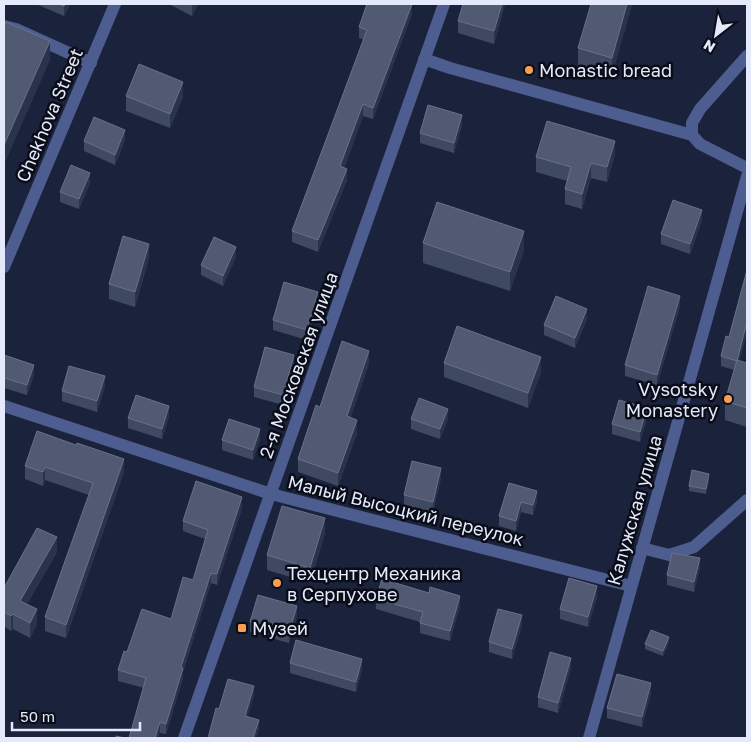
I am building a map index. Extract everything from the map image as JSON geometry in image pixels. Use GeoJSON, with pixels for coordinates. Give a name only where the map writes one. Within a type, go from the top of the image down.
{"type":"FeatureCollection","features":[{"type":"Feature","properties":{"kind":"street","name":"Chekhova Street"},"geometry":{"type":"LineString","coordinates":[[4,267],[115,4]]}},
{"type":"Feature","properties":{"kind":"street","name":"2-я Московская улица"},"geometry":{"type":"LineString","coordinates":[[184,738],[424,59],[441,4]]}},
{"type":"Feature","properties":{"kind":"street"},"geometry":{"type":"LineString","coordinates":[[4,26],[16,29],[91,63]]}},
{"type":"Feature","properties":{"kind":"street"},"geometry":{"type":"LineString","coordinates":[[692,135],[692,123],[700,109],[747,56]]}},
{"type":"Feature","properties":{"kind":"street"},"geometry":{"type":"LineString","coordinates":[[424,59],[450,68],[692,135],[700,144],[747,168]]}},
{"type":"Feature","properties":{"kind":"street","name":"Калужская улица"},"geometry":{"type":"LineString","coordinates":[[589,738],[747,176]]}},
{"type":"Feature","properties":{"kind":"street","name":"Малый Высоцкий переулок"},"geometry":{"type":"LineString","coordinates":[[4,406],[271,494],[631,586]]}},
{"type":"Feature","properties":{"kind":"street"},"geometry":{"type":"LineString","coordinates":[[642,548],[669,555],[694,547],[747,500]]}},
{"type":"Feature","properties":{"kind":"building"},"geometry":{"type":"Polygon","coordinates":[[[367,4],[412,4],[373,108],[363,104],[340,166],[347,169],[318,240],[292,231],[367,30],[359,27],[367,4]]]}},
{"type":"Feature","properties":{"kind":"building"},"geometry":{"type":"Polygon","coordinates":[[[463,4],[502,4],[494,31],[458,21],[463,4]]]}},
{"type":"Feature","properties":{"kind":"building"},"geometry":{"type":"Polygon","coordinates":[[[591,4],[627,4],[612,58],[578,48],[591,4]]]}},
{"type":"Feature","properties":{"kind":"building"},"geometry":{"type":"Polygon","coordinates":[[[6,22],[50,41],[4,145],[4,26],[6,22]]]}},
{"type":"Feature","properties":{"kind":"building"},"geometry":{"type":"Polygon","coordinates":[[[139,64],[183,82],[170,114],[126,96],[139,64]]]}},
{"type":"Feature","properties":{"kind":"building"},"geometry":{"type":"Polygon","coordinates":[[[428,105],[462,115],[454,143],[420,133],[428,105]]]}},
{"type":"Feature","properties":{"kind":"building"},"geometry":{"type":"Polygon","coordinates":[[[94,117],[125,130],[115,155],[84,141],[94,117]]]}},
{"type":"Feature","properties":{"kind":"building"},"geometry":{"type":"Polygon","coordinates":[[[547,121],[615,141],[607,167],[591,163],[582,194],[565,189],[571,167],[536,157],[547,121]]]}},
{"type":"Feature","properties":{"kind":"building"},"geometry":{"type":"Polygon","coordinates":[[[71,165],[90,173],[79,199],[60,192],[71,165]]]}},
{"type":"Feature","properties":{"kind":"building"},"geometry":{"type":"Polygon","coordinates":[[[673,200],[702,210],[690,244],[661,234],[673,200]]]}},
{"type":"Feature","properties":{"kind":"building"},"geometry":{"type":"Polygon","coordinates":[[[437,202],[524,231],[510,272],[423,243],[437,202]]]}},
{"type":"Feature","properties":{"kind":"building"},"geometry":{"type":"Polygon","coordinates":[[[123,236],[149,244],[135,292],[109,284],[123,236]]]}},
{"type":"Feature","properties":{"kind":"building"},"geometry":{"type":"Polygon","coordinates":[[[214,237],[236,247],[223,276],[201,265],[214,237]]]}},
{"type":"Feature","properties":{"kind":"building"},"geometry":{"type":"Polygon","coordinates":[[[747,270],[747,322],[737,361],[721,356],[726,336],[729,337],[747,270]]]}},
{"type":"Feature","properties":{"kind":"building"},"geometry":{"type":"Polygon","coordinates":[[[284,282],[318,292],[307,330],[273,320],[284,282]]]}},
{"type":"Feature","properties":{"kind":"building"},"geometry":{"type":"Polygon","coordinates":[[[648,286],[680,296],[657,375],[625,365],[648,286]]]}},
{"type":"Feature","properties":{"kind":"building"},"geometry":{"type":"Polygon","coordinates":[[[556,296],[587,309],[575,338],[544,325],[556,296]]]}},
{"type":"Feature","properties":{"kind":"building"},"geometry":{"type":"Polygon","coordinates":[[[457,326],[541,357],[528,393],[444,363],[457,326]]]}},
{"type":"Feature","properties":{"kind":"building"},"geometry":{"type":"Polygon","coordinates":[[[342,341],[369,351],[347,416],[357,420],[338,473],[298,459],[316,405],[320,407],[342,341]]]}},
{"type":"Feature","properties":{"kind":"building"},"geometry":{"type":"Polygon","coordinates":[[[265,347],[294,355],[283,395],[254,387],[265,347]]]}},
{"type":"Feature","properties":{"kind":"building"},"geometry":{"type":"Polygon","coordinates":[[[4,355],[34,365],[27,385],[4,378],[4,355]]]}},
{"type":"Feature","properties":{"kind":"building"},"geometry":{"type":"Polygon","coordinates":[[[737,360],[747,363],[747,408],[725,401],[737,360]]]}},
{"type":"Feature","properties":{"kind":"building"},"geometry":{"type":"Polygon","coordinates":[[[69,366],[105,376],[97,401],[62,391],[69,366]]]}},
{"type":"Feature","properties":{"kind":"building"},"geometry":{"type":"Polygon","coordinates":[[[136,395],[169,406],[162,429],[128,418],[136,395]]]}},
{"type":"Feature","properties":{"kind":"building"},"geometry":{"type":"Polygon","coordinates":[[[419,398],[448,409],[440,429],[411,419],[419,398]]]}},
{"type":"Feature","properties":{"kind":"building"},"geometry":{"type":"Polygon","coordinates":[[[619,400],[647,408],[640,432],[612,424],[619,400]]]}},
{"type":"Feature","properties":{"kind":"building"},"geometry":{"type":"Polygon","coordinates":[[[229,419],[260,429],[253,450],[222,440],[229,419]]]}},
{"type":"Feature","properties":{"kind":"building"},"geometry":{"type":"Polygon","coordinates":[[[37,431],[124,459],[66,625],[45,617],[93,483],[45,467],[43,472],[25,466],[37,431]]]}},
{"type":"Feature","properties":{"kind":"building"},"geometry":{"type":"Polygon","coordinates":[[[412,461],[441,468],[433,502],[404,495],[412,461]]]}},
{"type":"Feature","properties":{"kind":"building"},"geometry":{"type":"Polygon","coordinates":[[[692,470],[709,474],[706,489],[689,486],[692,470]]]}},
{"type":"Feature","properties":{"kind":"building"},"geometry":{"type":"Polygon","coordinates":[[[196,481],[242,497],[217,574],[211,573],[181,667],[183,668],[166,724],[160,722],[155,738],[129,738],[146,678],[118,670],[124,651],[127,652],[142,609],[171,619],[183,577],[193,580],[208,530],[183,521],[196,481]]]}},
{"type":"Feature","properties":{"kind":"building"},"geometry":{"type":"Polygon","coordinates":[[[509,483],[537,491],[533,505],[521,502],[516,521],[499,516],[509,483]]]}},
{"type":"Feature","properties":{"kind":"building"},"geometry":{"type":"Polygon","coordinates":[[[282,506],[325,518],[310,568],[267,555],[282,506]]]}},
{"type":"Feature","properties":{"kind":"building"},"geometry":{"type":"Polygon","coordinates":[[[37,528],[57,537],[20,601],[37,609],[30,623],[13,614],[11,616],[4,612],[4,588],[37,528]]]}},
{"type":"Feature","properties":{"kind":"building"},"geometry":{"type":"Polygon","coordinates":[[[672,553],[700,558],[694,582],[667,575],[672,553]]]}},
{"type":"Feature","properties":{"kind":"building"},"geometry":{"type":"Polygon","coordinates":[[[569,578],[597,586],[588,617],[560,609],[569,578]]]}},
{"type":"Feature","properties":{"kind":"building"},"geometry":{"type":"Polygon","coordinates":[[[382,579],[429,593],[430,587],[460,596],[450,631],[420,623],[423,612],[376,599],[382,579]]]}},
{"type":"Feature","properties":{"kind":"building"},"geometry":{"type":"Polygon","coordinates":[[[258,595],[297,606],[289,633],[250,622],[258,595]]]}},
{"type":"Feature","properties":{"kind":"building"},"geometry":{"type":"Polygon","coordinates":[[[498,609],[522,615],[512,649],[489,642],[498,609]]]}},
{"type":"Feature","properties":{"kind":"building"},"geometry":{"type":"Polygon","coordinates":[[[651,630],[669,637],[663,651],[645,644],[651,630]]]}},
{"type":"Feature","properties":{"kind":"building"},"geometry":{"type":"Polygon","coordinates":[[[296,640],[362,659],[356,682],[290,663],[296,640]]]}},
{"type":"Feature","properties":{"kind":"building"},"geometry":{"type":"Polygon","coordinates":[[[550,652],[571,658],[558,703],[538,697],[550,652]]]}},
{"type":"Feature","properties":{"kind":"building"},"geometry":{"type":"Polygon","coordinates":[[[617,674],[651,683],[642,717],[607,708],[617,674]]]}},
{"type":"Feature","properties":{"kind":"building"},"geometry":{"type":"Polygon","coordinates":[[[228,679],[254,686],[245,716],[259,720],[253,738],[208,738],[216,708],[219,709],[228,679]]]}},
{"type":"Feature","properties":{"kind":"place","name":"Monastic bread"},"geometry":{"type":"Point","coordinates":[529,70]}},
{"type":"Feature","properties":{"kind":"place","name":"Vysotsky Monastery"},"geometry":{"type":"Point","coordinates":[728,399]}},
{"type":"Feature","properties":{"kind":"place","name":"Техцентр Механика в Серпухове"},"geometry":{"type":"Point","coordinates":[277,583]}},
{"type":"Feature","properties":{"kind":"place","name":"Музей"},"geometry":{"type":"Point","coordinates":[242,628]}}]}
